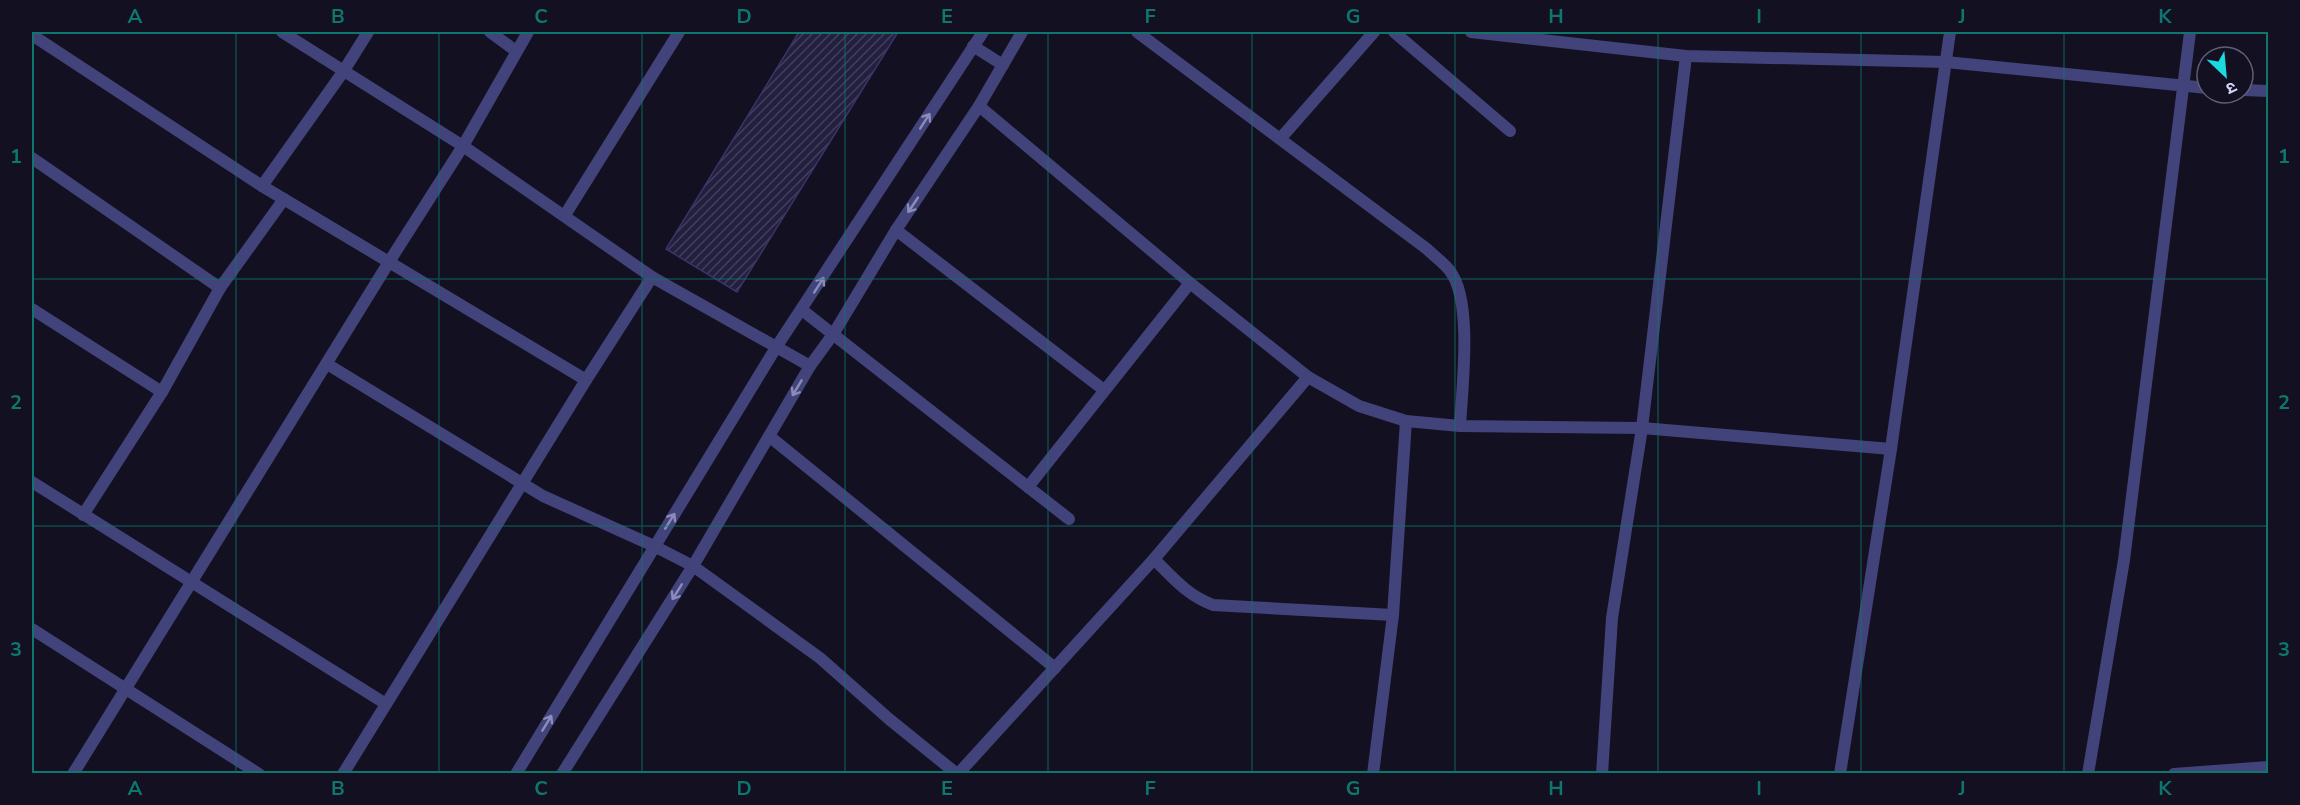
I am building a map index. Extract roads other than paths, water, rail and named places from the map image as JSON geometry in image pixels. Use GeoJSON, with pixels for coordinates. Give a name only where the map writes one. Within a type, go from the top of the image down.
{"type":"FeatureCollection","features":[{"type":"Feature","properties":{"kind":"street"},"geometry":{"type":"LineString","coordinates":[[282,32],[463,146],[652,277],[810,366]]}},
{"type":"Feature","properties":{"kind":"street"},"geometry":{"type":"LineString","coordinates":[[262,186],[343,72],[368,32]]}},
{"type":"Feature","properties":{"kind":"street"},"geometry":{"type":"LineString","coordinates":[[490,32],[516,51]]}},
{"type":"Feature","properties":{"kind":"street"},"geometry":{"type":"LineString","coordinates":[[73,774],[463,146],[528,32]]}},
{"type":"Feature","properties":{"kind":"street"},"geometry":{"type":"LineString","coordinates":[[565,215],[680,32]]}},
{"type":"Feature","properties":{"kind":"street"},"geometry":{"type":"LineString","coordinates":[[516,774],[777,346],[982,32]]}},
{"type":"Feature","properties":{"kind":"street"},"geometry":{"type":"LineString","coordinates":[[562,774],[693,566],[810,366],[834,333],[896,230],[979,106],[1022,32]]}},
{"type":"Feature","properties":{"kind":"street"},"geometry":{"type":"LineString","coordinates":[[1137,32],[1426,249],[1451,272],[1462,300],[1465,324],[1460,426]]}},
{"type":"Feature","properties":{"kind":"street"},"geometry":{"type":"LineString","coordinates":[[1280,139],[1374,32]]}},
{"type":"Feature","properties":{"kind":"street"},"geometry":{"type":"LineString","coordinates":[[1394,32],[1510,131]]}},
{"type":"Feature","properties":{"kind":"street"},"geometry":{"type":"LineString","coordinates":[[1471,32],[1686,56],[1946,62],[2195,88]]}},
{"type":"Feature","properties":{"kind":"street"},"geometry":{"type":"LineString","coordinates":[[1840,774],[1892,450],[1950,32]]}},
{"type":"Feature","properties":{"kind":"street"},"geometry":{"type":"LineString","coordinates":[[2088,774],[2124,560],[2190,32]]}},
{"type":"Feature","properties":{"kind":"street"},"geometry":{"type":"LineString","coordinates":[[32,35],[262,186],[586,381]]}},
{"type":"Feature","properties":{"kind":"street"},"geometry":{"type":"LineString","coordinates":[[973,46],[1003,65]]}},
{"type":"Feature","properties":{"kind":"street"},"geometry":{"type":"LineString","coordinates":[[1602,774],[1612,618],[1642,428],[1686,56]]}},
{"type":"Feature","properties":{"kind":"street"},"geometry":{"type":"LineString","coordinates":[[979,106],[1190,283],[1308,377],[1359,406],[1406,421],[1460,426],[1642,428],[1892,450]]}},
{"type":"Feature","properties":{"kind":"street"},"geometry":{"type":"LineString","coordinates":[[32,158],[220,288]]}},
{"type":"Feature","properties":{"kind":"street"},"geometry":{"type":"LineString","coordinates":[[83,515],[162,392],[220,288],[284,199]]}},
{"type":"Feature","properties":{"kind":"street"},"geometry":{"type":"LineString","coordinates":[[896,230],[1104,390]]}},
{"type":"Feature","properties":{"kind":"street"},"geometry":{"type":"LineString","coordinates":[[343,774],[652,277]]}},
{"type":"Feature","properties":{"kind":"street"},"geometry":{"type":"LineString","coordinates":[[1028,487],[1190,283]]}},
{"type":"Feature","properties":{"kind":"street"},"geometry":{"type":"LineString","coordinates":[[32,309],[162,392]]}},
{"type":"Feature","properties":{"kind":"street"},"geometry":{"type":"LineString","coordinates":[[802,310],[1069,519]]}},
{"type":"Feature","properties":{"kind":"street"},"geometry":{"type":"LineString","coordinates":[[327,364],[543,496],[693,566],[820,658],[889,719],[957,774],[1154,559],[1308,377]]}},
{"type":"Feature","properties":{"kind":"street"},"geometry":{"type":"LineString","coordinates":[[1373,774],[1393,615],[1406,421]]}},
{"type":"Feature","properties":{"kind":"street"},"geometry":{"type":"LineString","coordinates":[[769,436],[1055,668]]}},
{"type":"Feature","properties":{"kind":"street"},"geometry":{"type":"LineString","coordinates":[[32,482],[386,704]]}},
{"type":"Feature","properties":{"kind":"street"},"geometry":{"type":"LineString","coordinates":[[1154,559],[1183,589],[1213,605],[1393,615]]}},
{"type":"Feature","properties":{"kind":"street"},"geometry":{"type":"LineString","coordinates":[[32,629],[260,774]]}},
{"type":"Feature","properties":{"kind":"street"},"geometry":{"type":"LineString","coordinates":[[2174,774],[2268,767]]}}]}
